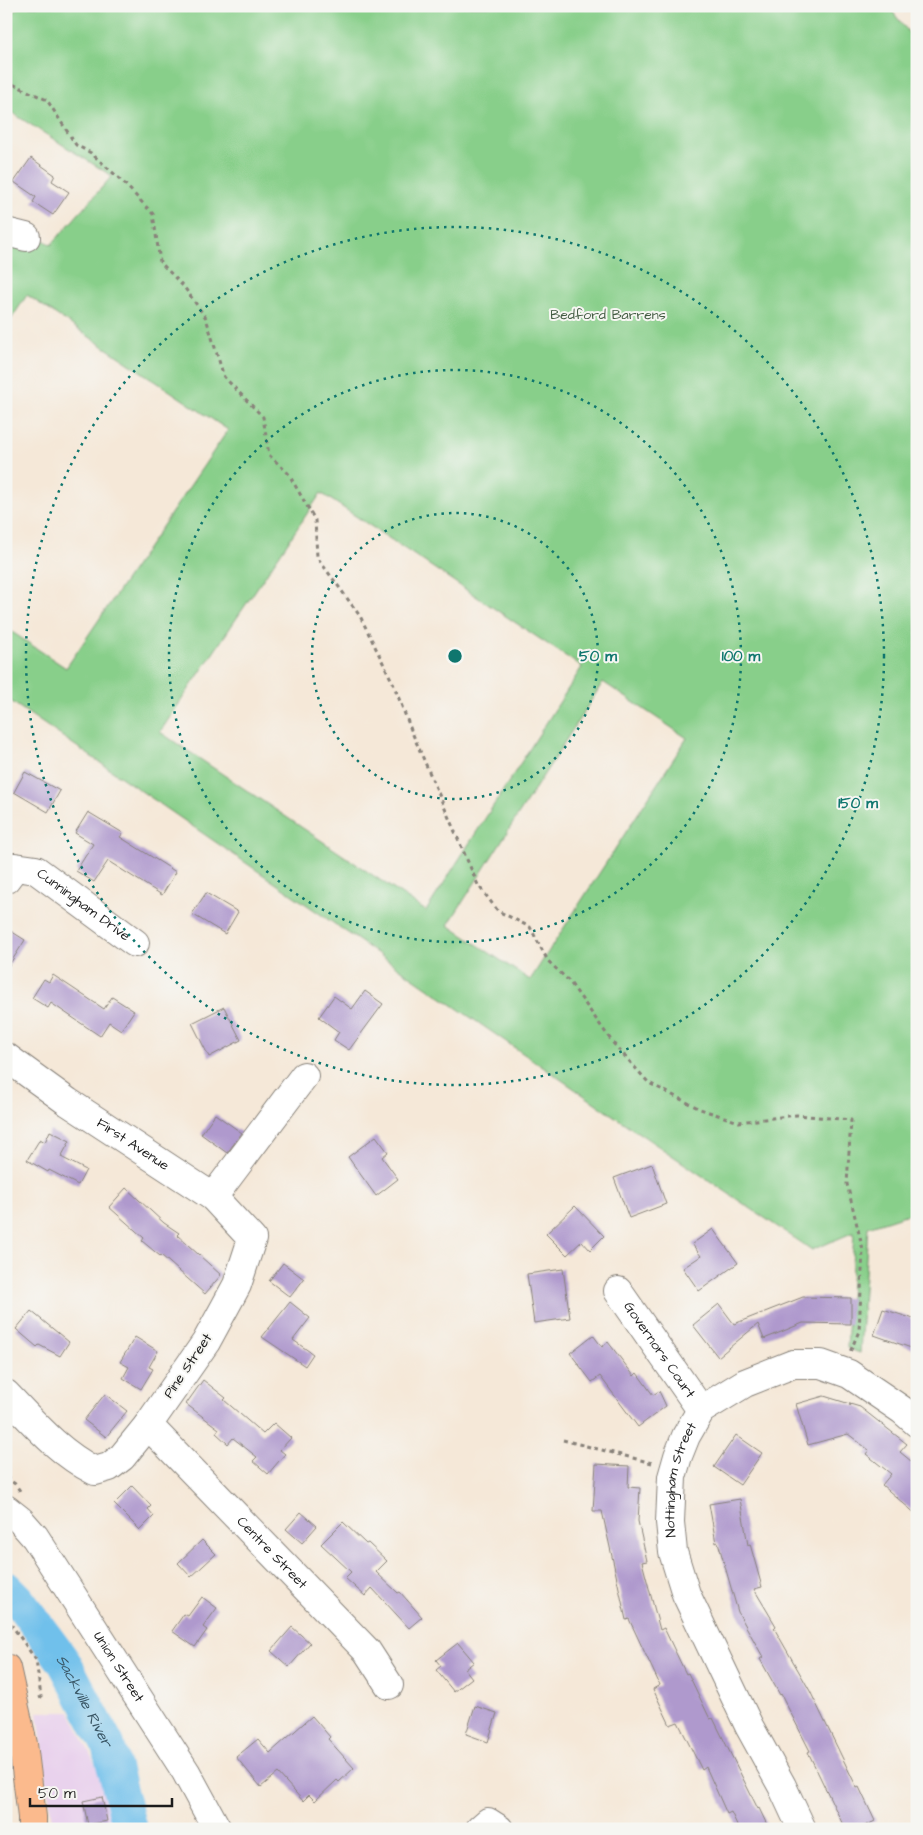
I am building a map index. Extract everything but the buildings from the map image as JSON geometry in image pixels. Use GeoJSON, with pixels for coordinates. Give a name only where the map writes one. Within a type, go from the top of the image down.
{"type":"FeatureCollection","features":[{"type":"Feature","properties":{"kind":"main road"},"geometry":{"type":"LineString","coordinates":[[8,1675],[23,1744],[32,1829]]}},
{"type":"Feature","properties":{"kind":"street","name":"Cunningham Drive"},"geometry":{"type":"LineString","coordinates":[[6,879],[15,867],[36,870],[135,943]]}},
{"type":"Feature","properties":{"kind":"street","name":"First Avenue"},"geometry":{"type":"LineString","coordinates":[[6,1056],[68,1102],[212,1197],[252,1240]]}},
{"type":"Feature","properties":{"kind":"street"},"geometry":{"type":"LineString","coordinates":[[212,1197],[304,1076]]}},
{"type":"Feature","properties":{"kind":"street","name":"Pine Street"},"geometry":{"type":"LineString","coordinates":[[6,1394],[58,1447],[76,1461],[95,1470],[109,1466],[122,1457],[148,1425],[206,1342],[237,1285],[252,1240]]}},
{"type":"Feature","properties":{"kind":"street","name":"Governors Court"},"geometry":{"type":"LineString","coordinates":[[618,1291],[701,1410]]}},
{"type":"Feature","properties":{"kind":"street","name":"Nottingham Street"},"geometry":{"type":"LineString","coordinates":[[802,1829],[782,1786],[749,1726],[686,1594],[673,1552],[670,1522],[670,1498],[675,1469],[686,1436],[701,1410],[745,1383],[793,1364],[821,1364],[849,1374],[917,1422]]}},
{"type":"Feature","properties":{"kind":"street","name":"Centre Street"},"geometry":{"type":"LineString","coordinates":[[148,1425],[368,1651],[389,1685]]}},
{"type":"Feature","properties":{"kind":"street","name":"Union Street"},"geometry":{"type":"LineString","coordinates":[[8,1511],[35,1537],[186,1772],[216,1829]]}},
{"type":"Feature","properties":{"kind":"street"},"geometry":{"type":"LineString","coordinates":[[480,1829],[488,1822],[500,1829]]}},
{"type":"Feature","properties":{"kind":"path"},"geometry":{"type":"LineString","coordinates":[[6,81],[47,100],[76,145],[92,153],[153,214],[160,262],[184,287],[206,318],[224,377],[263,417],[268,455],[288,473],[315,520],[317,557],[360,616],[393,683],[411,730],[478,885],[498,911],[530,927],[548,962],[569,981],[613,1043],[649,1083],[700,1109],[739,1122],[797,1115],[851,1120],[848,1184],[863,1250],[859,1331],[842,1371]]}},
{"type":"Feature","properties":{"kind":"path"},"geometry":{"type":"LineString","coordinates":[[563,1440],[675,1469]]}},
{"type":"Feature","properties":{"kind":"shaded area"},"geometry":{"type":"Polygon","coordinates":[[[38,1712],[70,1712],[98,1770],[115,1829],[53,1829],[38,1712]]]}},
{"type":"Feature","properties":{"kind":"green space","name":"Bedford Barrens"},"geometry":{"type":"Polygon","coordinates":[[[20,6],[888,6],[917,43],[917,1211],[868,1227],[860,1353],[847,1348],[854,1232],[812,1250],[6,698],[6,628],[66,668],[228,430],[27,295],[6,327],[6,214],[51,245],[112,176],[6,109],[6,19],[20,6]],[[321,493],[160,732],[426,911],[582,667],[321,493]],[[603,682],[448,925],[530,980],[687,738],[603,682]]]}},
{"type":"Feature","properties":{"kind":"waterway","name":"Sackville River"},"geometry":{"type":"LineString","coordinates":[[6,1588],[18,1600],[64,1662],[108,1745],[130,1829]]}}]}
